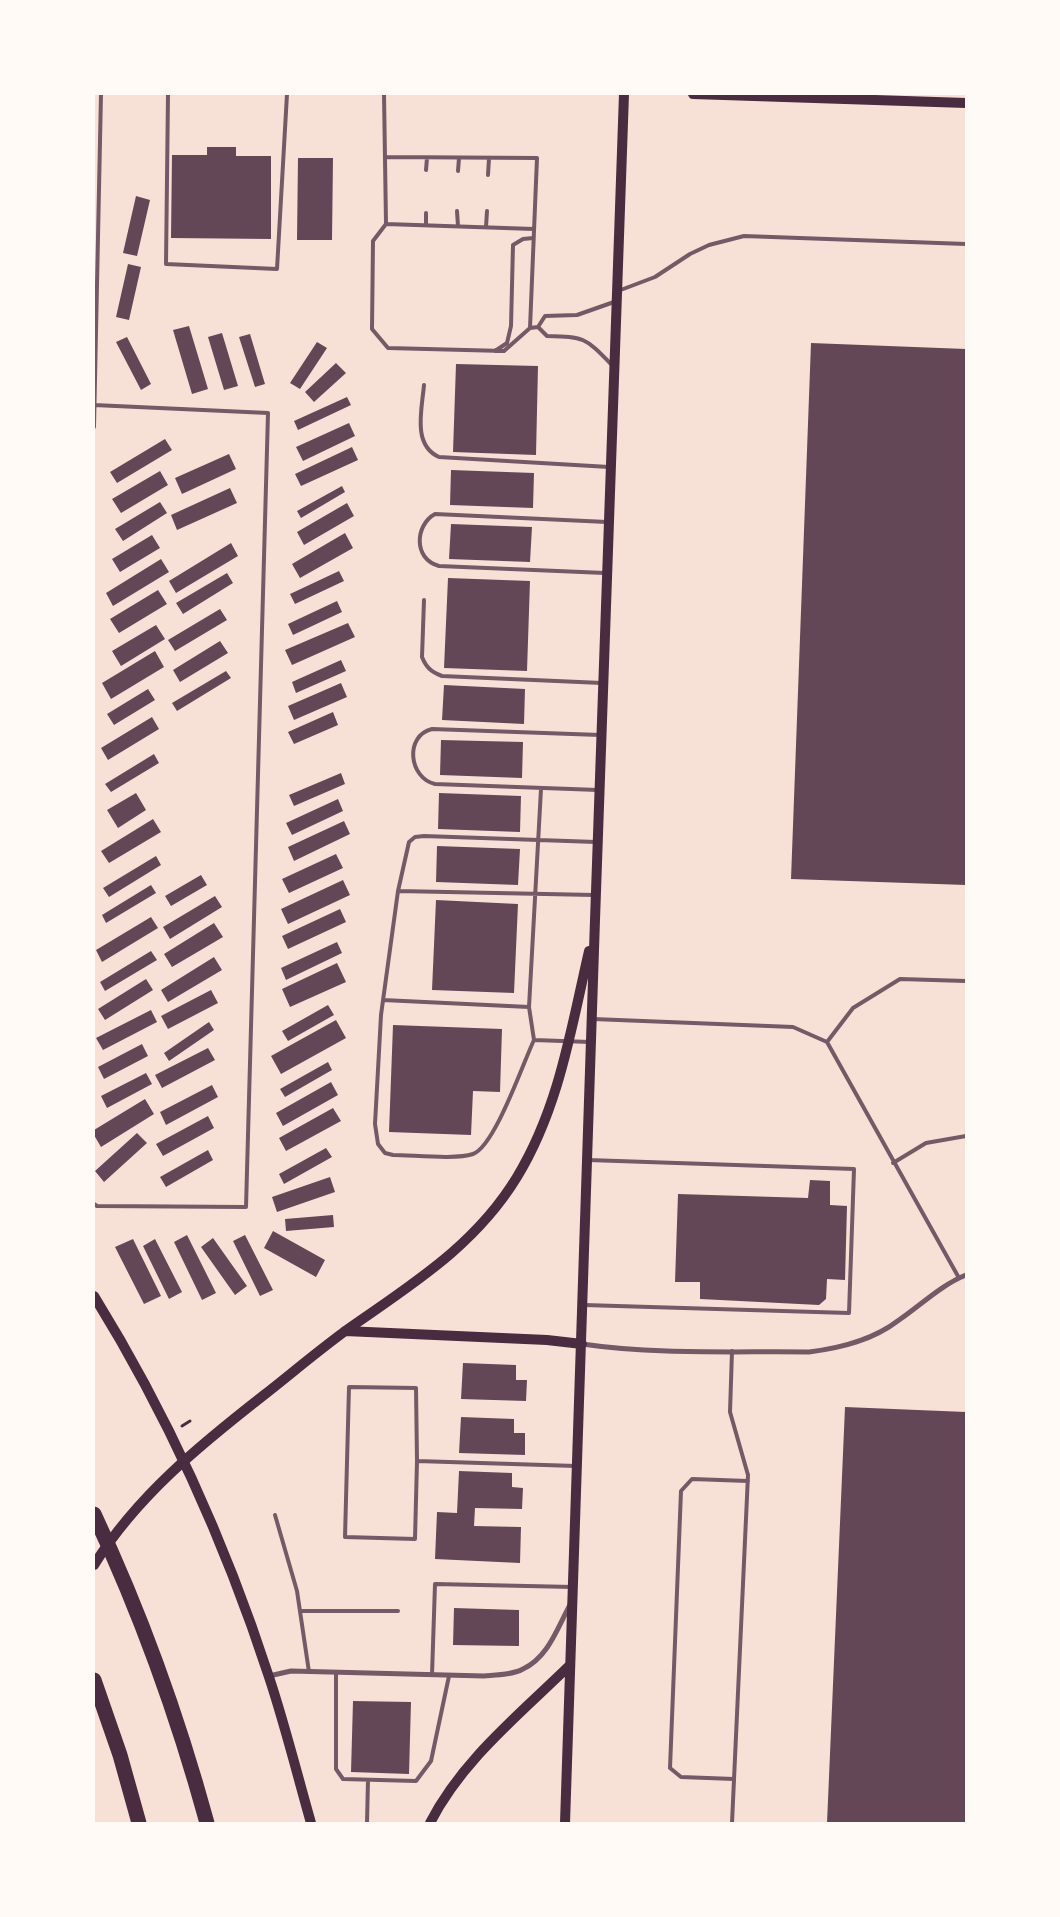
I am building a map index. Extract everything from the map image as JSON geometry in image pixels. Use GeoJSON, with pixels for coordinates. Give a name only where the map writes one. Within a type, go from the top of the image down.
{"type":"FeatureCollection","features":[{"type":"Feature","properties":{"kind":"highway"},"geometry":{"type":"LineString","coordinates":[[94,1514],[119,1566],[164,1684],[208,1823]]}},
{"type":"Feature","properties":{"kind":"highway"},"geometry":{"type":"LineString","coordinates":[[94,1680],[120,1756],[139,1823]]}},
{"type":"Feature","properties":{"kind":"main road"},"geometry":{"type":"LineString","coordinates":[[565,1823],[593,1019],[594,895],[624,94]]}},
{"type":"Feature","properties":{"kind":"main road"},"geometry":{"type":"LineString","coordinates":[[693,94],[779,95],[966,103]]}},
{"type":"Feature","properties":{"kind":"main road"},"geometry":{"type":"LineString","coordinates":[[94,1565],[114,1534],[139,1504],[183,1461],[345,1331],[433,1270],[474,1233],[497,1205],[516,1178],[542,1128],[557,1088],[593,934]]}},
{"type":"Feature","properties":{"kind":"main road"},"geometry":{"type":"LineString","coordinates":[[94,1296],[124,1345],[183,1461],[233,1577],[269,1676],[311,1823]]}},
{"type":"Feature","properties":{"kind":"main road"},"geometry":{"type":"LineString","coordinates":[[345,1331],[547,1340],[582,1344]]}},
{"type":"Feature","properties":{"kind":"main road"},"geometry":{"type":"LineString","coordinates":[[430,1823],[448,1793],[482,1751],[570,1665]]}},
{"type":"Feature","properties":{"kind":"street"},"geometry":{"type":"LineString","coordinates":[[582,1344],[618,1349],[810,1352],[852,1344],[876,1335],[966,1275]]}},
{"type":"Feature","properties":{"kind":"street"},"geometry":{"type":"LineString","coordinates":[[269,1676],[291,1671],[484,1676],[523,1670],[545,1652],[573,1599]]}},
{"type":"Feature","properties":{"kind":"lane"},"geometry":{"type":"LineString","coordinates":[[94,427],[101,94]]}},
{"type":"Feature","properties":{"kind":"lane"},"geometry":{"type":"LineString","coordinates":[[168,94],[166,264],[277,269],[287,94]]}},
{"type":"Feature","properties":{"kind":"lane"},"geometry":{"type":"LineString","coordinates":[[384,94],[386,224],[373,241],[372,330],[388,348],[504,352],[530,328],[538,327]]}},
{"type":"Feature","properties":{"kind":"lane"},"geometry":{"type":"LineString","coordinates":[[385,157],[537,158],[530,328]]}},
{"type":"Feature","properties":{"kind":"lane"},"geometry":{"type":"LineString","coordinates":[[426,170],[427,158]]}},
{"type":"Feature","properties":{"kind":"lane"},"geometry":{"type":"LineString","coordinates":[[458,171],[459,158]]}},
{"type":"Feature","properties":{"kind":"lane"},"geometry":{"type":"LineString","coordinates":[[488,175],[489,158]]}},
{"type":"Feature","properties":{"kind":"lane"},"geometry":{"type":"LineString","coordinates":[[457,211],[458,226]]}},
{"type":"Feature","properties":{"kind":"lane"},"geometry":{"type":"LineString","coordinates":[[486,227],[487,211]]}},
{"type":"Feature","properties":{"kind":"lane"},"geometry":{"type":"LineString","coordinates":[[426,213],[426,225]]}},
{"type":"Feature","properties":{"kind":"lane"},"geometry":{"type":"LineString","coordinates":[[386,224],[534,229]]}},
{"type":"Feature","properties":{"kind":"lane"},"geometry":{"type":"LineString","coordinates":[[538,327],[545,316],[577,315],[606,307],[616,297],[655,277],[690,254],[709,245],[744,236],[966,244]]}},
{"type":"Feature","properties":{"kind":"lane"},"geometry":{"type":"LineString","coordinates":[[495,351],[507,343],[511,326],[513,245],[523,238],[533,238]]}},
{"type":"Feature","properties":{"kind":"lane"},"geometry":{"type":"LineString","coordinates":[[538,327],[547,336],[579,336],[597,348],[613,366]]}},
{"type":"Feature","properties":{"kind":"lane"},"geometry":{"type":"LineString","coordinates":[[424,384],[420,432],[428,450],[439,457],[609,467]]}},
{"type":"Feature","properties":{"kind":"lane"},"geometry":{"type":"LineString","coordinates":[[94,405],[268,413],[246,1207],[94,1204]]}},
{"type":"Feature","properties":{"kind":"lane"},"geometry":{"type":"LineString","coordinates":[[605,573],[439,566],[427,560],[420,549],[424,521],[435,514],[607,522]]}},
{"type":"Feature","properties":{"kind":"lane"},"geometry":{"type":"LineString","coordinates":[[424,600],[422,657],[425,666],[434,674],[442,676],[602,683]]}},
{"type":"Feature","properties":{"kind":"lane"},"geometry":{"type":"LineString","coordinates":[[598,790],[541,789],[428,782],[416,772],[414,744],[424,731],[432,729],[600,735]]}},
{"type":"Feature","properties":{"kind":"lane"},"geometry":{"type":"LineString","coordinates":[[541,789],[537,840],[529,1007],[534,1040],[496,1125],[482,1149],[473,1154],[460,1156],[385,1153],[378,1144],[375,1124],[383,1000],[398,892],[405,850],[409,842],[415,837],[537,840],[597,842]]}},
{"type":"Feature","properties":{"kind":"lane"},"geometry":{"type":"LineString","coordinates":[[398,892],[594,895]]}},
{"type":"Feature","properties":{"kind":"lane"},"geometry":{"type":"LineString","coordinates":[[827,1042],[853,1008],[900,979],[966,981]]}},
{"type":"Feature","properties":{"kind":"lane"},"geometry":{"type":"LineString","coordinates":[[383,1000],[529,1007]]}},
{"type":"Feature","properties":{"kind":"lane"},"geometry":{"type":"LineString","coordinates":[[593,1019],[794,1027],[827,1042],[959,1278]]}},
{"type":"Feature","properties":{"kind":"lane"},"geometry":{"type":"LineString","coordinates":[[534,1040],[592,1042]]}},
{"type":"Feature","properties":{"kind":"lane"},"geometry":{"type":"LineString","coordinates":[[893,1163],[926,1143],[966,1136]]}},
{"type":"Feature","properties":{"kind":"lane"},"geometry":{"type":"LineString","coordinates":[[584,1305],[848,1313],[854,1169],[588,1160]]}},
{"type":"Feature","properties":{"kind":"lane"},"geometry":{"type":"LineString","coordinates":[[732,1351],[730,1412],[748,1474],[732,1823]]}},
{"type":"Feature","properties":{"kind":"lane"},"geometry":{"type":"LineString","coordinates":[[349,1387],[416,1388],[417,1460],[415,1539],[345,1537],[349,1387]]}},
{"type":"Feature","properties":{"kind":"lane"},"geometry":{"type":"LineString","coordinates":[[417,1460],[578,1466]]}},
{"type":"Feature","properties":{"kind":"lane"},"geometry":{"type":"LineString","coordinates":[[734,1779],[681,1777],[670,1768],[681,1491],[692,1479],[748,1481]]}},
{"type":"Feature","properties":{"kind":"lane"},"geometry":{"type":"LineString","coordinates":[[275,1515],[301,1611],[310,1672]]}},
{"type":"Feature","properties":{"kind":"lane"},"geometry":{"type":"LineString","coordinates":[[432,1675],[435,1584],[573,1587]]}},
{"type":"Feature","properties":{"kind":"lane"},"geometry":{"type":"LineString","coordinates":[[301,1611],[398,1610]]}},
{"type":"Feature","properties":{"kind":"lane"},"geometry":{"type":"LineString","coordinates":[[336,1672],[336,1770],[343,1779],[368,1780],[416,1781],[424,1772],[431,1761],[449,1676]]}},
{"type":"Feature","properties":{"kind":"lane"},"geometry":{"type":"LineString","coordinates":[[366,1823],[368,1780]]}},
{"type":"Feature","properties":{"kind":"building"},"geometry":{"type":"Polygon","coordinates":[[[207,147],[236,147],[236,156],[271,156],[271,239],[171,238],[172,155],[207,155],[207,147]]]}},
{"type":"Feature","properties":{"kind":"building"},"geometry":{"type":"Polygon","coordinates":[[[298,158],[333,158],[332,240],[297,240],[298,158]]]}},
{"type":"Feature","properties":{"kind":"building"},"geometry":{"type":"Polygon","coordinates":[[[136,196],[150,200],[137,256],[123,253],[136,196]]]}},
{"type":"Feature","properties":{"kind":"building"},"geometry":{"type":"Polygon","coordinates":[[[128,264],[141,267],[129,320],[116,317],[128,264]]]}},
{"type":"Feature","properties":{"kind":"building"},"geometry":{"type":"Polygon","coordinates":[[[189,326],[208,389],[192,394],[173,330],[189,326]]]}},
{"type":"Feature","properties":{"kind":"building"},"geometry":{"type":"Polygon","coordinates":[[[222,333],[238,386],[224,390],[208,337],[222,333]]]}},
{"type":"Feature","properties":{"kind":"building"},"geometry":{"type":"Polygon","coordinates":[[[250,334],[265,384],[255,387],[239,337],[250,334]]]}},
{"type":"Feature","properties":{"kind":"building"},"geometry":{"type":"Polygon","coordinates":[[[127,337],[151,384],[141,390],[116,342],[127,337]]]}},
{"type":"Feature","properties":{"kind":"building"},"geometry":{"type":"Polygon","coordinates":[[[317,342],[327,348],[300,389],[290,383],[317,342]]]}},
{"type":"Feature","properties":{"kind":"building"},"geometry":{"type":"Polygon","coordinates":[[[811,343],[966,349],[966,885],[791,879],[811,343]]]}},
{"type":"Feature","properties":{"kind":"building"},"geometry":{"type":"Polygon","coordinates":[[[336,363],[346,373],[314,402],[305,392],[336,363]]]}},
{"type":"Feature","properties":{"kind":"building"},"geometry":{"type":"Polygon","coordinates":[[[456,364],[538,366],[536,455],[453,452],[456,364]]]}},
{"type":"Feature","properties":{"kind":"building"},"geometry":{"type":"Polygon","coordinates":[[[347,397],[351,405],[298,430],[294,421],[347,397]]]}},
{"type":"Feature","properties":{"kind":"building"},"geometry":{"type":"Polygon","coordinates":[[[349,423],[355,436],[303,461],[296,447],[349,423]]]}},
{"type":"Feature","properties":{"kind":"building"},"geometry":{"type":"Polygon","coordinates":[[[165,439],[172,450],[117,483],[110,472],[165,439]]]}},
{"type":"Feature","properties":{"kind":"building"},"geometry":{"type":"Polygon","coordinates":[[[352,447],[358,460],[301,486],[295,474],[352,447]]]}},
{"type":"Feature","properties":{"kind":"building"},"geometry":{"type":"Polygon","coordinates":[[[229,454],[236,469],[182,494],[175,478],[229,454]]]}},
{"type":"Feature","properties":{"kind":"building"},"geometry":{"type":"Polygon","coordinates":[[[451,470],[534,473],[533,508],[450,505],[451,470]]]}},
{"type":"Feature","properties":{"kind":"building"},"geometry":{"type":"Polygon","coordinates":[[[160,471],[168,485],[121,513],[112,499],[160,471]]]}},
{"type":"Feature","properties":{"kind":"building"},"geometry":{"type":"Polygon","coordinates":[[[342,486],[345,492],[301,518],[297,511],[342,486]]]}},
{"type":"Feature","properties":{"kind":"building"},"geometry":{"type":"Polygon","coordinates":[[[230,488],[237,503],[177,530],[171,515],[230,488]]]}},
{"type":"Feature","properties":{"kind":"building"},"geometry":{"type":"Polygon","coordinates":[[[160,502],[167,513],[123,541],[115,529],[160,502]]]}},
{"type":"Feature","properties":{"kind":"building"},"geometry":{"type":"Polygon","coordinates":[[[347,503],[354,516],[304,545],[297,532],[347,503]]]}},
{"type":"Feature","properties":{"kind":"building"},"geometry":{"type":"Polygon","coordinates":[[[451,524],[532,527],[530,562],[449,559],[451,524]]]}},
{"type":"Feature","properties":{"kind":"building"},"geometry":{"type":"Polygon","coordinates":[[[345,533],[353,548],[300,578],[292,564],[345,533]]]}},
{"type":"Feature","properties":{"kind":"building"},"geometry":{"type":"Polygon","coordinates":[[[152,535],[160,548],[120,572],[112,559],[152,535]]]}},
{"type":"Feature","properties":{"kind":"building"},"geometry":{"type":"Polygon","coordinates":[[[231,543],[238,556],[176,593],[169,581],[231,543]]]}},
{"type":"Feature","properties":{"kind":"building"},"geometry":{"type":"Polygon","coordinates":[[[161,559],[169,572],[113,606],[106,593],[161,559]]]}},
{"type":"Feature","properties":{"kind":"building"},"geometry":{"type":"Polygon","coordinates":[[[339,571],[344,581],[295,604],[290,594],[339,571]]]}},
{"type":"Feature","properties":{"kind":"building"},"geometry":{"type":"Polygon","coordinates":[[[227,573],[233,583],[183,614],[176,603],[227,573]]]}},
{"type":"Feature","properties":{"kind":"building"},"geometry":{"type":"Polygon","coordinates":[[[448,578],[530,581],[527,671],[444,668],[448,578]]]}},
{"type":"Feature","properties":{"kind":"building"},"geometry":{"type":"Polygon","coordinates":[[[158,590],[167,604],[119,633],[110,619],[158,590]]]}},
{"type":"Feature","properties":{"kind":"building"},"geometry":{"type":"Polygon","coordinates":[[[337,601],[342,612],[293,635],[288,624],[337,601]]]}},
{"type":"Feature","properties":{"kind":"building"},"geometry":{"type":"Polygon","coordinates":[[[220,609],[227,620],[175,651],[168,640],[220,609]]]}},
{"type":"Feature","properties":{"kind":"building"},"geometry":{"type":"Polygon","coordinates":[[[348,623],[355,637],[292,665],[285,650],[348,623]]]}},
{"type":"Feature","properties":{"kind":"building"},"geometry":{"type":"Polygon","coordinates":[[[156,625],[165,639],[121,666],[112,651],[156,625]]]}},
{"type":"Feature","properties":{"kind":"building"},"geometry":{"type":"Polygon","coordinates":[[[220,641],[228,653],[180,682],[173,670],[220,641]]]}},
{"type":"Feature","properties":{"kind":"building"},"geometry":{"type":"Polygon","coordinates":[[[155,651],[164,667],[111,699],[102,683],[155,651]]]}},
{"type":"Feature","properties":{"kind":"building"},"geometry":{"type":"Polygon","coordinates":[[[341,660],[346,671],[296,693],[292,682],[341,660]]]}},
{"type":"Feature","properties":{"kind":"building"},"geometry":{"type":"Polygon","coordinates":[[[226,671],[231,678],[177,711],[172,703],[226,671]]]}},
{"type":"Feature","properties":{"kind":"building"},"geometry":{"type":"Polygon","coordinates":[[[341,683],[347,697],[294,720],[288,706],[341,683]]]}},
{"type":"Feature","properties":{"kind":"building"},"geometry":{"type":"Polygon","coordinates":[[[444,685],[525,689],[524,724],[442,720],[444,685]]]}},
{"type":"Feature","properties":{"kind":"building"},"geometry":{"type":"Polygon","coordinates":[[[148,689],[155,700],[114,725],[107,714],[148,689]]]}},
{"type":"Feature","properties":{"kind":"building"},"geometry":{"type":"Polygon","coordinates":[[[333,712],[338,725],[294,744],[288,732],[333,712]]]}},
{"type":"Feature","properties":{"kind":"building"},"geometry":{"type":"Polygon","coordinates":[[[152,717],[159,729],[108,760],[101,748],[152,717]]]}},
{"type":"Feature","properties":{"kind":"building"},"geometry":{"type":"Polygon","coordinates":[[[441,740],[523,742],[522,778],[440,775],[441,740]]]}},
{"type":"Feature","properties":{"kind":"building"},"geometry":{"type":"Polygon","coordinates":[[[154,754],[159,763],[111,792],[105,784],[154,754]]]}},
{"type":"Feature","properties":{"kind":"building"},"geometry":{"type":"Polygon","coordinates":[[[341,773],[345,784],[294,806],[289,795],[341,773]]]}},
{"type":"Feature","properties":{"kind":"building"},"geometry":{"type":"Polygon","coordinates":[[[136,793],[146,810],[118,828],[107,810],[136,793]]]}},
{"type":"Feature","properties":{"kind":"building"},"geometry":{"type":"Polygon","coordinates":[[[439,793],[521,796],[520,832],[438,829],[439,793]]]}},
{"type":"Feature","properties":{"kind":"building"},"geometry":{"type":"Polygon","coordinates":[[[338,799],[343,811],[292,835],[286,823],[338,799]]]}},
{"type":"Feature","properties":{"kind":"building"},"geometry":{"type":"Polygon","coordinates":[[[153,819],[161,832],[109,863],[101,851],[153,819]]]}},
{"type":"Feature","properties":{"kind":"building"},"geometry":{"type":"Polygon","coordinates":[[[344,821],[350,834],[294,861],[288,847],[344,821]]]}},
{"type":"Feature","properties":{"kind":"building"},"geometry":{"type":"Polygon","coordinates":[[[437,846],[520,849],[518,885],[436,882],[437,846]]]}},
{"type":"Feature","properties":{"kind":"building"},"geometry":{"type":"Polygon","coordinates":[[[336,854],[343,868],[289,893],[282,879],[336,854]]]}},
{"type":"Feature","properties":{"kind":"building"},"geometry":{"type":"Polygon","coordinates":[[[156,856],[161,865],[109,897],[103,888],[156,856]]]}},
{"type":"Feature","properties":{"kind":"building"},"geometry":{"type":"Polygon","coordinates":[[[201,875],[207,885],[171,906],[165,896],[201,875]]]}},
{"type":"Feature","properties":{"kind":"building"},"geometry":{"type":"Polygon","coordinates":[[[343,880],[350,895],[288,924],[281,909],[343,880]]]}},
{"type":"Feature","properties":{"kind":"building"},"geometry":{"type":"Polygon","coordinates":[[[151,885],[156,893],[106,923],[102,915],[151,885]]]}},
{"type":"Feature","properties":{"kind":"building"},"geometry":{"type":"Polygon","coordinates":[[[215,896],[222,907],[170,939],[163,927],[215,896]]]}},
{"type":"Feature","properties":{"kind":"building"},"geometry":{"type":"Polygon","coordinates":[[[436,900],[518,904],[514,993],[432,990],[436,900]]]}},
{"type":"Feature","properties":{"kind":"building"},"geometry":{"type":"Polygon","coordinates":[[[340,909],[346,922],[288,949],[282,936],[340,909]]]}},
{"type":"Feature","properties":{"kind":"building"},"geometry":{"type":"Polygon","coordinates":[[[151,917],[158,928],[102,962],[96,950],[151,917]]]}},
{"type":"Feature","properties":{"kind":"building"},"geometry":{"type":"Polygon","coordinates":[[[214,923],[223,937],[172,967],[164,954],[214,923]]]}},
{"type":"Feature","properties":{"kind":"building"},"geometry":{"type":"Polygon","coordinates":[[[337,942],[342,953],[286,980],[281,968],[337,942]]]}},
{"type":"Feature","properties":{"kind":"building"},"geometry":{"type":"Polygon","coordinates":[[[151,951],[157,960],[105,991],[100,982],[151,951]]]}},
{"type":"Feature","properties":{"kind":"building"},"geometry":{"type":"Polygon","coordinates":[[[214,957],[222,970],[168,1002],[161,990],[214,957]]]}},
{"type":"Feature","properties":{"kind":"building"},"geometry":{"type":"Polygon","coordinates":[[[337,963],[346,982],[290,1007],[282,989],[337,963]]]}},
{"type":"Feature","properties":{"kind":"building"},"geometry":{"type":"Polygon","coordinates":[[[146,979],[153,990],[105,1020],[98,1009],[146,979]]]}},
{"type":"Feature","properties":{"kind":"building"},"geometry":{"type":"Polygon","coordinates":[[[211,990],[218,1003],[168,1029],[161,1016],[211,990]]]}},
{"type":"Feature","properties":{"kind":"building"},"geometry":{"type":"Polygon","coordinates":[[[328,1005],[334,1015],[288,1041],[282,1031],[328,1005]]]}},
{"type":"Feature","properties":{"kind":"building"},"geometry":{"type":"Polygon","coordinates":[[[151,1010],[157,1022],[103,1050],[96,1038],[151,1010]]]}},
{"type":"Feature","properties":{"kind":"building"},"geometry":{"type":"Polygon","coordinates":[[[336,1020],[346,1038],[281,1074],[271,1056],[336,1020]]]}},
{"type":"Feature","properties":{"kind":"building"},"geometry":{"type":"Polygon","coordinates":[[[209,1022],[214,1030],[169,1061],[164,1053],[209,1022]]]}},
{"type":"Feature","properties":{"kind":"building"},"geometry":{"type":"Polygon","coordinates":[[[393,1025],[502,1029],[500,1092],[473,1091],[471,1135],[389,1132],[393,1025]]]}},
{"type":"Feature","properties":{"kind":"building"},"geometry":{"type":"Polygon","coordinates":[[[142,1044],[148,1056],[104,1079],[98,1067],[142,1044]]]}},
{"type":"Feature","properties":{"kind":"building"},"geometry":{"type":"Polygon","coordinates":[[[208,1048],[215,1060],[162,1088],[155,1075],[208,1048]]]}},
{"type":"Feature","properties":{"kind":"building"},"geometry":{"type":"Polygon","coordinates":[[[328,1062],[332,1070],[285,1097],[280,1089],[328,1062]]]}},
{"type":"Feature","properties":{"kind":"building"},"geometry":{"type":"Polygon","coordinates":[[[146,1073],[152,1084],[107,1108],[101,1096],[146,1073]]]}},
{"type":"Feature","properties":{"kind":"building"},"geometry":{"type":"Polygon","coordinates":[[[331,1082],[338,1095],[283,1126],[276,1113],[331,1082]]]}},
{"type":"Feature","properties":{"kind":"building"},"geometry":{"type":"Polygon","coordinates":[[[212,1085],[218,1097],[166,1125],[160,1112],[212,1085]]]}},
{"type":"Feature","properties":{"kind":"building"},"geometry":{"type":"Polygon","coordinates":[[[145,1099],[154,1114],[101,1147],[94,1135],[94,1130],[145,1099]]]}},
{"type":"Feature","properties":{"kind":"building"},"geometry":{"type":"Polygon","coordinates":[[[333,1108],[341,1121],[286,1151],[279,1138],[333,1108]]]}},
{"type":"Feature","properties":{"kind":"building"},"geometry":{"type":"Polygon","coordinates":[[[208,1116],[214,1128],[163,1156],[156,1144],[208,1116]]]}},
{"type":"Feature","properties":{"kind":"building"},"geometry":{"type":"Polygon","coordinates":[[[137,1133],[147,1143],[104,1182],[95,1171],[137,1133]]]}},
{"type":"Feature","properties":{"kind":"building"},"geometry":{"type":"Polygon","coordinates":[[[326,1148],[332,1157],[284,1184],[279,1174],[326,1148]]]}},
{"type":"Feature","properties":{"kind":"building"},"geometry":{"type":"Polygon","coordinates":[[[208,1150],[213,1160],[166,1187],[160,1177],[208,1150]]]}},
{"type":"Feature","properties":{"kind":"building"},"geometry":{"type":"Polygon","coordinates":[[[330,1177],[335,1192],[277,1212],[272,1197],[330,1177]]]}},
{"type":"Feature","properties":{"kind":"building"},"geometry":{"type":"Polygon","coordinates":[[[810,1180],[830,1181],[830,1205],[847,1206],[845,1280],[827,1279],[826,1299],[819,1305],[700,1299],[700,1282],[675,1282],[678,1194],[808,1198],[810,1180]]]}},
{"type":"Feature","properties":{"kind":"building"},"geometry":{"type":"Polygon","coordinates":[[[333,1215],[334,1227],[286,1231],[285,1219],[333,1215]]]}},
{"type":"Feature","properties":{"kind":"building"},"geometry":{"type":"Polygon","coordinates":[[[273,1231],[325,1260],[316,1277],[264,1248],[273,1231]]]}},
{"type":"Feature","properties":{"kind":"building"},"geometry":{"type":"Polygon","coordinates":[[[187,1235],[216,1293],[202,1300],[174,1242],[187,1235]]]}},
{"type":"Feature","properties":{"kind":"building"},"geometry":{"type":"Polygon","coordinates":[[[245,1235],[273,1290],[260,1296],[233,1241],[245,1235]]]}},
{"type":"Feature","properties":{"kind":"building"},"geometry":{"type":"Polygon","coordinates":[[[213,1238],[247,1286],[235,1295],[201,1247],[213,1238]]]}},
{"type":"Feature","properties":{"kind":"building"},"geometry":{"type":"Polygon","coordinates":[[[133,1239],[161,1296],[144,1304],[115,1247],[133,1239]]]}},
{"type":"Feature","properties":{"kind":"building"},"geometry":{"type":"Polygon","coordinates":[[[155,1239],[182,1292],[169,1299],[143,1246],[155,1239]]]}},
{"type":"Feature","properties":{"kind":"building"},"geometry":{"type":"Polygon","coordinates":[[[463,1363],[516,1365],[516,1380],[527,1380],[526,1401],[461,1399],[463,1363]]]}},
{"type":"Feature","properties":{"kind":"building"},"geometry":{"type":"Polygon","coordinates":[[[845,1407],[966,1412],[966,1823],[827,1823],[845,1407]]]}},
{"type":"Feature","properties":{"kind":"building"},"geometry":{"type":"Polygon","coordinates":[[[461,1417],[514,1419],[514,1433],[525,1433],[525,1455],[459,1453],[461,1417]]]}},
{"type":"Feature","properties":{"kind":"building"},"geometry":{"type":"Polygon","coordinates":[[[459,1471],[512,1473],[512,1487],[523,1488],[522,1509],[475,1508],[474,1526],[521,1527],[520,1563],[435,1559],[437,1512],[457,1513],[459,1471]]]}},
{"type":"Feature","properties":{"kind":"building"},"geometry":{"type":"Polygon","coordinates":[[[454,1608],[519,1610],[519,1646],[453,1645],[454,1608]]]}},
{"type":"Feature","properties":{"kind":"building"},"geometry":{"type":"Polygon","coordinates":[[[353,1701],[411,1702],[409,1774],[351,1772],[353,1701]]]}}]}
